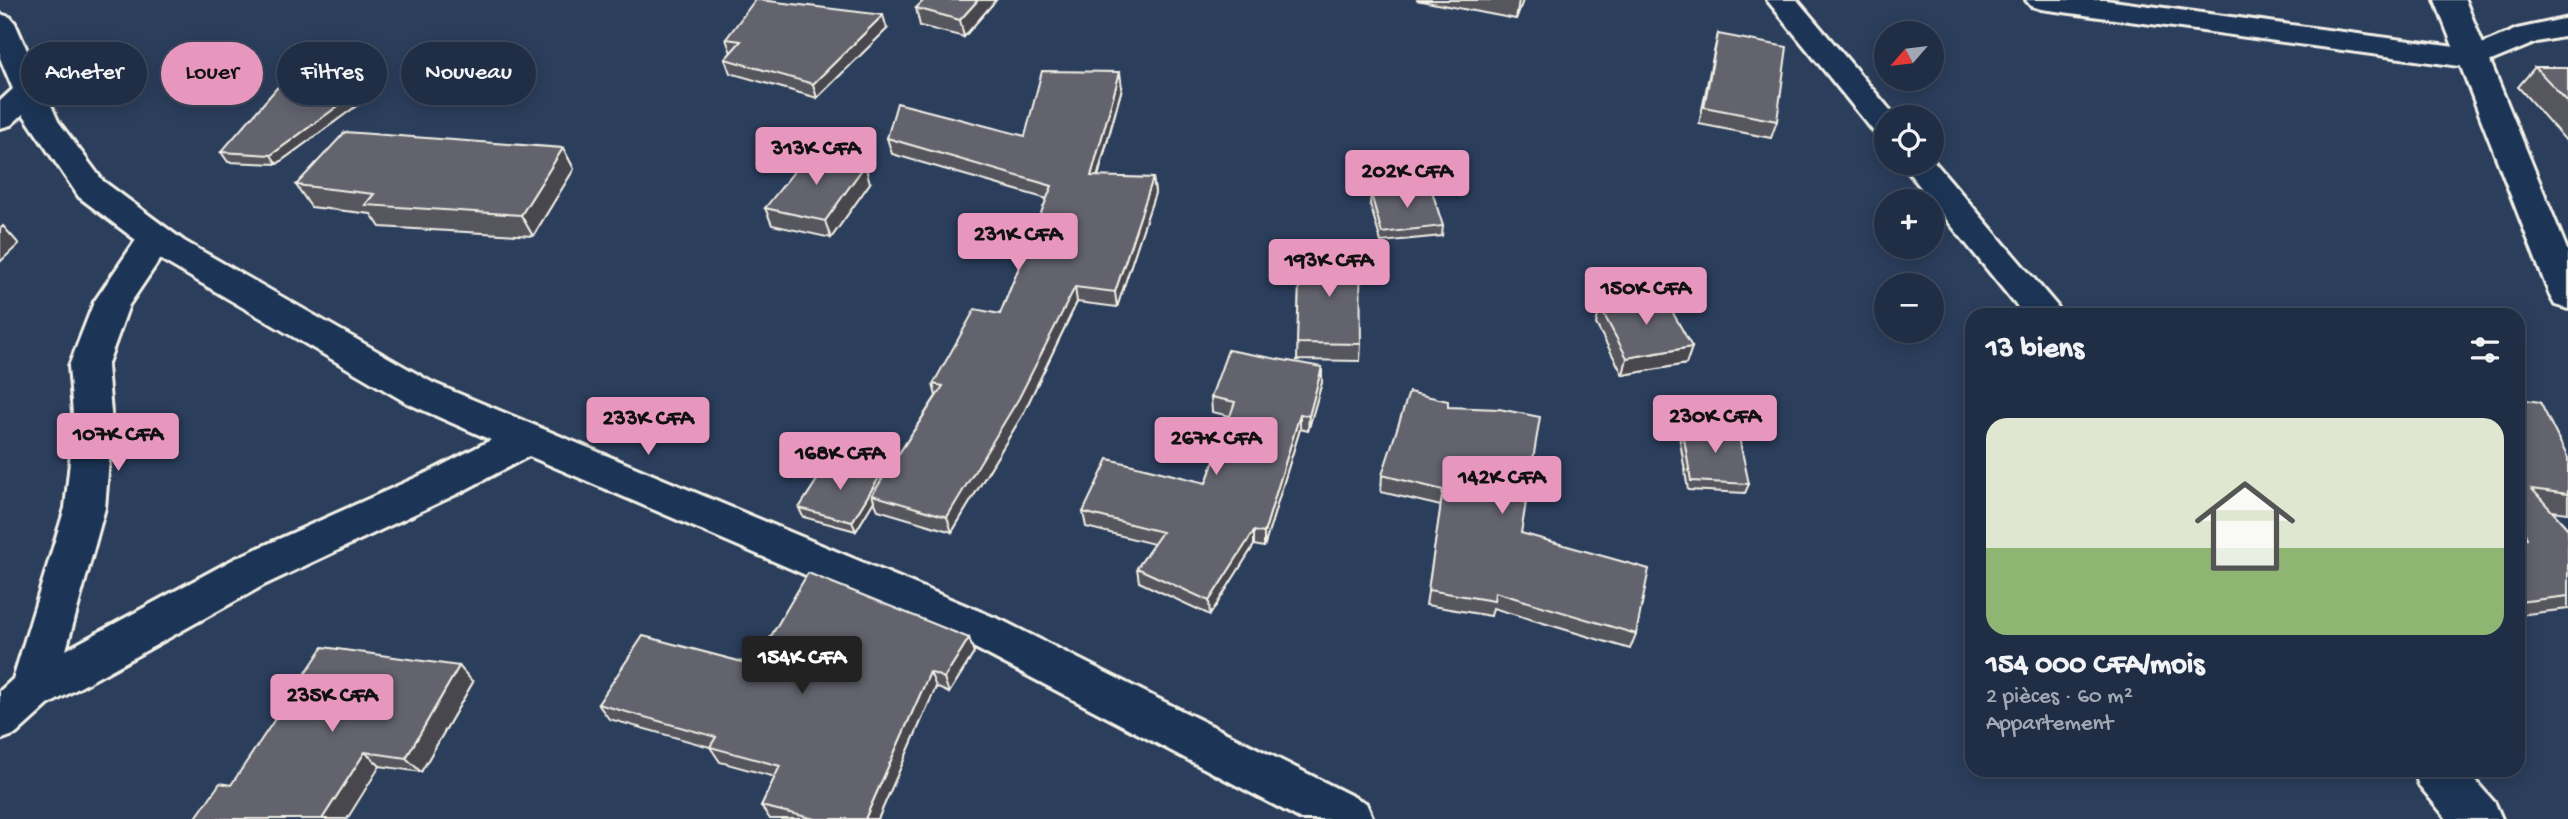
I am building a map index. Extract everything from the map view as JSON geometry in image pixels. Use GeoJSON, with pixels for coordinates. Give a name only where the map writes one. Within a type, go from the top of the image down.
{"type":"FeatureCollection","features":[{"type":"Feature","properties":{"kind":"street"},"geometry":{"type":"LineString","coordinates":[[1782,0],[1874,111]]}},
{"type":"Feature","properties":{"kind":"street"},"geometry":{"type":"LineString","coordinates":[[2041,0],[2474,59],[2528,35],[2568,27]]}},
{"type":"Feature","properties":{"kind":"street"},"geometry":{"type":"LineString","coordinates":[[2450,0],[2568,296]]}},
{"type":"Feature","properties":{"kind":"street"},"geometry":{"type":"LineString","coordinates":[[0,23],[21,72]]}},
{"type":"Feature","properties":{"kind":"street"},"geometry":{"type":"LineString","coordinates":[[0,118],[21,98]]}},
{"type":"Feature","properties":{"kind":"street"},"geometry":{"type":"LineString","coordinates":[[35,105],[43,123],[91,189],[156,239],[420,393],[988,634],[1349,819]]}},
{"type":"Feature","properties":{"kind":"street"},"geometry":{"type":"LineString","coordinates":[[1927,175],[2038,308]]}},
{"type":"Feature","properties":{"kind":"street"},"geometry":{"type":"LineString","coordinates":[[16,705],[85,508],[93,425],[88,366],[112,302],[156,239]]}},
{"type":"Feature","properties":{"kind":"street"},"geometry":{"type":"LineString","coordinates":[[16,705],[249,572],[447,481],[527,439]]}},
{"type":"Feature","properties":{"kind":"street"},"geometry":{"type":"LineString","coordinates":[[2442,777],[2478,819]]}},
{"type":"Feature","properties":{"kind":"building"},"geometry":{"type":"Polygon","coordinates":[[[755,0],[883,15],[813,84],[725,59],[741,41],[726,39],[755,0]]]}},
{"type":"Feature","properties":{"kind":"building"},"geometry":{"type":"Polygon","coordinates":[[[924,0],[978,0],[960,20],[916,8],[924,0]]]}},
{"type":"Feature","properties":{"kind":"building"},"geometry":{"type":"Polygon","coordinates":[[[1718,34],[1787,47],[1777,121],[1704,107],[1718,34]]]}},
{"type":"Feature","properties":{"kind":"building"},"geometry":{"type":"Polygon","coordinates":[[[2535,67],[2568,67],[2568,102],[2535,67]]]}},
{"type":"Feature","properties":{"kind":"building"},"geometry":{"type":"Polygon","coordinates":[[[1042,71],[1120,72],[1091,176],[1153,178],[1115,292],[1075,287],[1019,398],[947,517],[872,495],[943,386],[933,384],[975,309],[1000,314],[1052,186],[887,138],[897,103],[1025,136],[1042,71]]]}},
{"type":"Feature","properties":{"kind":"building"},"geometry":{"type":"Polygon","coordinates":[[[277,88],[277,105],[339,105],[271,155],[221,152],[277,88]]]}},
{"type":"Feature","properties":{"kind":"building"},"geometry":{"type":"Polygon","coordinates":[[[345,132],[563,148],[521,215],[365,205],[374,194],[296,185],[345,132]]]}},
{"type":"Feature","properties":{"kind":"building"},"geometry":{"type":"Polygon","coordinates":[[[808,154],[865,165],[825,221],[765,208],[808,154]]]}},
{"type":"Feature","properties":{"kind":"building"},"geometry":{"type":"Polygon","coordinates":[[[1431,188],[1443,226],[1382,233],[1371,194],[1431,188]]]}},
{"type":"Feature","properties":{"kind":"building"},"geometry":{"type":"Polygon","coordinates":[[[1300,253],[1360,255],[1361,344],[1297,343],[1300,253]]]}},
{"type":"Feature","properties":{"kind":"building"},"geometry":{"type":"Polygon","coordinates":[[[1664,297],[1692,347],[1627,358],[1600,307],[1664,297]]]}},
{"type":"Feature","properties":{"kind":"building"},"geometry":{"type":"Polygon","coordinates":[[[1228,350],[1322,367],[1309,416],[1300,414],[1264,533],[1254,531],[1209,601],[1137,568],[1162,532],[1083,512],[1108,459],[1206,483],[1235,402],[1211,397],[1228,350]]]}},
{"type":"Feature","properties":{"kind":"building"},"geometry":{"type":"Polygon","coordinates":[[[1409,392],[1448,401],[1448,407],[1499,409],[1540,417],[1521,533],[1649,569],[1636,634],[1495,592],[1494,601],[1428,590],[1443,490],[1382,475],[1409,392]]]}},
{"type":"Feature","properties":{"kind":"building"},"geometry":{"type":"Polygon","coordinates":[[[2525,400],[2540,402],[2568,458],[2568,494],[2532,489],[2568,529],[2568,596],[2525,601],[2525,400]]]}},
{"type":"Feature","properties":{"kind":"building"},"geometry":{"type":"Polygon","coordinates":[[[1682,426],[1737,428],[1749,484],[1691,481],[1682,426]]]}},
{"type":"Feature","properties":{"kind":"building"},"geometry":{"type":"Polygon","coordinates":[[[828,463],[880,476],[852,522],[799,508],[828,463]]]}},
{"type":"Feature","properties":{"kind":"building"},"geometry":{"type":"Polygon","coordinates":[[[808,573],[969,638],[944,678],[930,672],[865,819],[815,819],[761,806],[780,766],[710,747],[716,737],[598,704],[643,636],[754,665],[808,573]]]}},
{"type":"Feature","properties":{"kind":"building"},"geometry":{"type":"Polygon","coordinates":[[[323,647],[459,666],[406,758],[365,752],[322,819],[195,819],[220,783],[231,785],[323,647]]]}}]}
